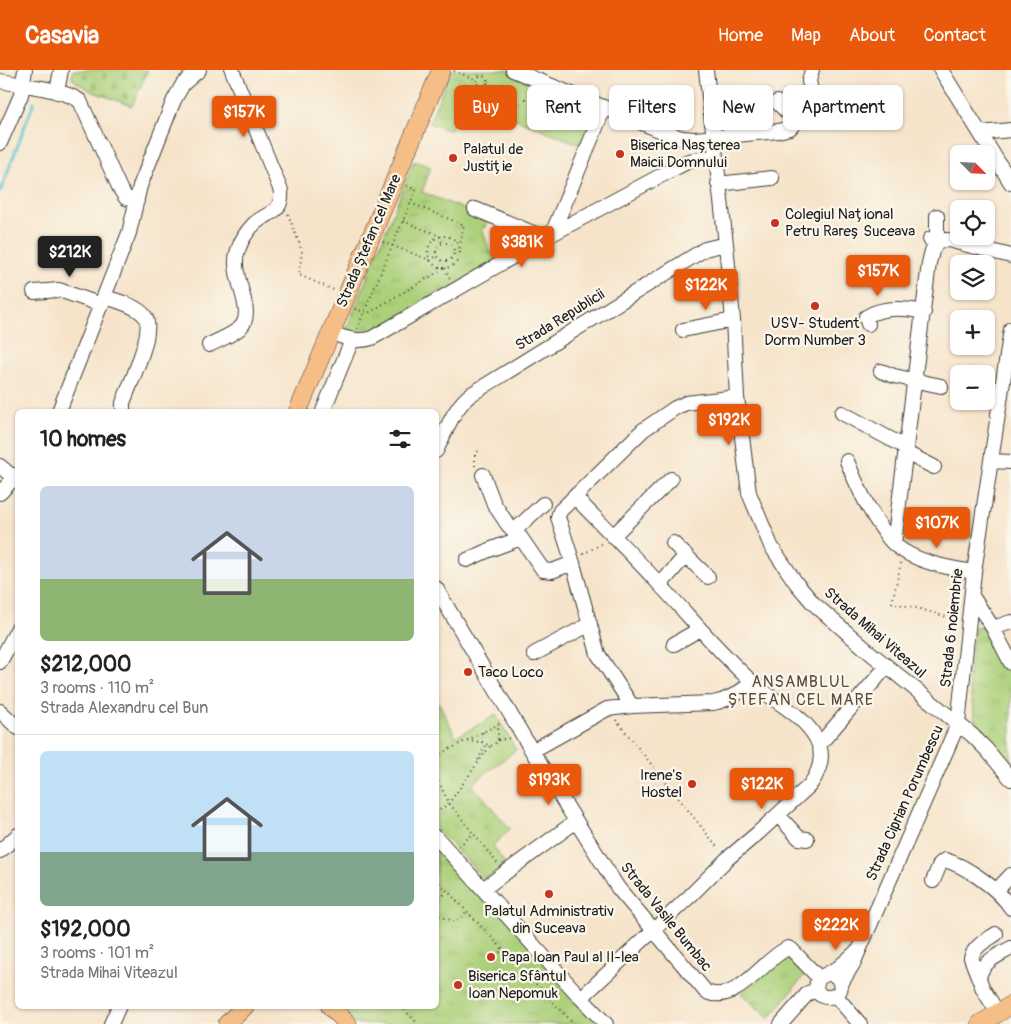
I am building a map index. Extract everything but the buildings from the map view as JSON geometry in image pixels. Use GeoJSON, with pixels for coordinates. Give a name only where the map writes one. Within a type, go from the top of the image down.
{"type":"FeatureCollection","features":[{"type":"Feature","properties":{"kind":"main road","name":"Strada Ștefan cel Mare"},"geometry":{"type":"LineString","coordinates":[[299,409],[441,70]]}},
{"type":"Feature","properties":{"kind":"main road"},"geometry":{"type":"LineString","coordinates":[[227,1024],[242,1009]]}},
{"type":"Feature","properties":{"kind":"main road"},"geometry":{"type":"LineString","coordinates":[[333,1009],[348,1024]]}},
{"type":"Feature","properties":{"kind":"main road"},"geometry":{"type":"LineString","coordinates":[[980,1024],[1004,1009]]}},
{"type":"Feature","properties":{"kind":"street"},"geometry":{"type":"LineString","coordinates":[[0,143],[18,104],[25,70]]}},
{"type":"Feature","properties":{"kind":"street"},"geometry":{"type":"LineString","coordinates":[[57,92],[61,70]]}},
{"type":"Feature","properties":{"kind":"street"},"geometry":{"type":"LineString","coordinates":[[60,409],[129,233],[140,186],[174,100],[183,84],[199,70]]}},
{"type":"Feature","properties":{"kind":"street"},"geometry":{"type":"LineString","coordinates":[[209,345],[238,330],[246,318],[236,275],[235,260],[237,252],[255,223],[275,211],[280,201],[281,191],[232,70]]}},
{"type":"Feature","properties":{"kind":"street"},"geometry":{"type":"LineString","coordinates":[[513,70],[682,138],[713,137],[783,130]]}},
{"type":"Feature","properties":{"kind":"street","name":"Strada Mihai Viteazul"},"geometry":{"type":"LineString","coordinates":[[706,70],[726,244],[737,396],[749,493],[772,546],[796,583],[813,603],[853,639],[958,724],[992,756],[1011,779]]}},
{"type":"Feature","properties":{"kind":"street"},"geometry":{"type":"LineString","coordinates":[[810,85],[812,70]]}},
{"type":"Feature","properties":{"kind":"street"},"geometry":{"type":"LineString","coordinates":[[941,70],[1011,183]]}},
{"type":"Feature","properties":{"kind":"street"},"geometry":{"type":"LineString","coordinates":[[0,81],[67,94],[80,101],[120,189],[126,198],[137,201]]}},
{"type":"Feature","properties":{"kind":"street"},"geometry":{"type":"LineString","coordinates":[[778,102],[783,107]]}},
{"type":"Feature","properties":{"kind":"street"},"geometry":{"type":"LineString","coordinates":[[599,120],[604,108]]}},
{"type":"Feature","properties":{"kind":"street"},"geometry":{"type":"LineString","coordinates":[[548,236],[595,130]]}},
{"type":"Feature","properties":{"kind":"street"},"geometry":{"type":"LineString","coordinates":[[980,133],[1011,130]]}},
{"type":"Feature","properties":{"kind":"street"},"geometry":{"type":"LineString","coordinates":[[331,333],[352,340],[363,341],[372,338],[548,236],[677,166],[715,157]]}},
{"type":"Feature","properties":{"kind":"street"},"geometry":{"type":"LineString","coordinates":[[718,184],[772,178]]}},
{"type":"Feature","properties":{"kind":"street"},"geometry":{"type":"LineString","coordinates":[[475,209],[548,236]]}},
{"type":"Feature","properties":{"kind":"street"},"geometry":{"type":"LineString","coordinates":[[899,548],[906,450],[914,380],[932,240],[937,216]]}},
{"type":"Feature","properties":{"kind":"street"},"geometry":{"type":"LineString","coordinates":[[932,240],[948,240],[1011,256]]}},
{"type":"Feature","properties":{"kind":"street","name":"Strada Republicii"},"geometry":{"type":"LineString","coordinates":[[439,445],[455,411],[461,402],[470,395],[705,249],[726,244]]}},
{"type":"Feature","properties":{"kind":"street"},"geometry":{"type":"LineString","coordinates":[[34,292],[59,290],[139,310],[146,317],[149,326],[146,340],[123,403],[123,409]]}},
{"type":"Feature","properties":{"kind":"street"},"geometry":{"type":"LineString","coordinates":[[868,324],[866,317],[885,310],[898,309],[924,312]]}},
{"type":"Feature","properties":{"kind":"street"},"geometry":{"type":"LineString","coordinates":[[684,330],[733,320]]}},
{"type":"Feature","properties":{"kind":"street","name":"Strada 6 noiembrie"},"geometry":{"type":"LineString","coordinates":[[958,724],[974,572],[1011,329]]}},
{"type":"Feature","properties":{"kind":"street"},"geometry":{"type":"LineString","coordinates":[[324,409],[352,340]]}},
{"type":"Feature","properties":{"kind":"street"},"geometry":{"type":"LineString","coordinates":[[881,371],[894,376],[941,386]]}},
{"type":"Feature","properties":{"kind":"street"},"geometry":{"type":"LineString","coordinates":[[632,706],[598,654],[558,517],[560,511],[643,430],[675,408],[686,403],[737,396]]}},
{"type":"Feature","properties":{"kind":"street"},"geometry":{"type":"LineString","coordinates":[[842,413],[934,467]]}},
{"type":"Feature","properties":{"kind":"street"},"geometry":{"type":"LineString","coordinates":[[847,461],[862,497],[875,519],[899,548],[937,564],[974,572]]}},
{"type":"Feature","properties":{"kind":"street"},"geometry":{"type":"LineString","coordinates":[[991,461],[1011,462]]}},
{"type":"Feature","properties":{"kind":"street"},"geometry":{"type":"LineString","coordinates":[[0,466],[15,475]]}},
{"type":"Feature","properties":{"kind":"street"},"geometry":{"type":"LineString","coordinates":[[483,475],[494,504],[544,570],[552,571],[572,562]]}},
{"type":"Feature","properties":{"kind":"street"},"geometry":{"type":"LineString","coordinates":[[0,493],[15,477]]}},
{"type":"Feature","properties":{"kind":"street"},"geometry":{"type":"LineString","coordinates":[[613,536],[672,479]]}},
{"type":"Feature","properties":{"kind":"street"},"geometry":{"type":"LineString","coordinates":[[574,496],[752,683],[798,718],[812,732],[819,745],[822,762],[810,785],[727,859],[580,998]]}},
{"type":"Feature","properties":{"kind":"street"},"geometry":{"type":"LineString","coordinates":[[467,560],[518,535],[543,504]]}},
{"type":"Feature","properties":{"kind":"street"},"geometry":{"type":"LineString","coordinates":[[673,543],[708,577]]}},
{"type":"Feature","properties":{"kind":"street"},"geometry":{"type":"LineString","coordinates":[[660,585],[686,555]]}},
{"type":"Feature","properties":{"kind":"street","name":"Strada Vasile Bumbac"},"geometry":{"type":"LineString","coordinates":[[439,593],[575,822],[618,888],[706,992],[712,994],[727,992],[742,986],[788,948],[822,980]]}},
{"type":"Feature","properties":{"kind":"street"},"geometry":{"type":"LineString","coordinates":[[972,596],[993,628],[1011,663]]}},
{"type":"Feature","properties":{"kind":"street"},"geometry":{"type":"LineString","coordinates":[[993,628],[1011,622]]}},
{"type":"Feature","properties":{"kind":"street"},"geometry":{"type":"LineString","coordinates":[[534,654],[590,624]]}},
{"type":"Feature","properties":{"kind":"street"},"geometry":{"type":"LineString","coordinates":[[674,644],[700,629]]}},
{"type":"Feature","properties":{"kind":"street"},"geometry":{"type":"LineString","coordinates":[[0,662],[15,634]]}},
{"type":"Feature","properties":{"kind":"street"},"geometry":{"type":"LineString","coordinates":[[819,745],[887,666]]}},
{"type":"Feature","properties":{"kind":"street"},"geometry":{"type":"LineString","coordinates":[[532,751],[607,710],[632,706],[713,703],[736,695],[752,683]]}},
{"type":"Feature","properties":{"kind":"street"},"geometry":{"type":"LineString","coordinates":[[0,711],[15,725]]}},
{"type":"Feature","properties":{"kind":"street","name":"Strada Ciprian Porumbescu"},"geometry":{"type":"LineString","coordinates":[[838,990],[848,974],[958,724]]}},
{"type":"Feature","properties":{"kind":"street","name":"Strada Mihai Viteazul"},"geometry":{"type":"LineString","coordinates":[[992,756],[1011,763]]}},
{"type":"Feature","properties":{"kind":"street"},"geometry":{"type":"LineString","coordinates":[[778,815],[799,838],[807,840]]}},
{"type":"Feature","properties":{"kind":"street"},"geometry":{"type":"LineString","coordinates":[[483,889],[575,822]]}},
{"type":"Feature","properties":{"kind":"street"},"geometry":{"type":"LineString","coordinates":[[0,851],[11,839]]}},
{"type":"Feature","properties":{"kind":"street"},"geometry":{"type":"LineString","coordinates":[[439,841],[580,998],[606,1024]]}},
{"type":"Feature","properties":{"kind":"street"},"geometry":{"type":"LineString","coordinates":[[933,881],[940,864],[945,860],[961,867],[996,891],[1011,908]]}},
{"type":"Feature","properties":{"kind":"street"},"geometry":{"type":"LineString","coordinates":[[996,891],[1011,874]]}},
{"type":"Feature","properties":{"kind":"street"},"geometry":{"type":"LineString","coordinates":[[996,934],[972,952],[971,958],[983,989],[1004,1009]]}},
{"type":"Feature","properties":{"kind":"street"},"geometry":{"type":"LineString","coordinates":[[979,978],[980,970],[986,963],[1011,948]]}},
{"type":"Feature","properties":{"kind":"street","name":"Strada Ciprian Porumbescu"},"geometry":{"type":"LineString","coordinates":[[780,1024],[808,993],[858,951]]}},
{"type":"Feature","properties":{"kind":"street"},"geometry":{"type":"LineString","coordinates":[[838,990],[827,997],[820,994],[822,980],[837,977],[838,990],[860,1024]]}},
{"type":"Feature","properties":{"kind":"street"},"geometry":{"type":"LineString","coordinates":[[111,1024],[118,1009]]}},
{"type":"Feature","properties":{"kind":"path"},"geometry":{"type":"LineString","coordinates":[[452,70],[477,80],[481,87],[487,83]]}},
{"type":"Feature","properties":{"kind":"path"},"geometry":{"type":"LineString","coordinates":[[477,80],[480,76],[484,76],[487,83],[492,85]]}},
{"type":"Feature","properties":{"kind":"path"},"geometry":{"type":"LineString","coordinates":[[352,340],[416,190],[394,181]]}},
{"type":"Feature","properties":{"kind":"path"},"geometry":{"type":"LineString","coordinates":[[280,201],[302,251],[299,275],[368,314],[440,272],[439,267]]}},
{"type":"Feature","properties":{"kind":"path"},"geometry":{"type":"LineString","coordinates":[[371,237],[430,260],[439,267],[453,265],[459,258],[464,225],[410,203]]}},
{"type":"Feature","properties":{"kind":"path"},"geometry":{"type":"LineString","coordinates":[[403,220],[440,236],[450,237],[460,248]]}},
{"type":"Feature","properties":{"kind":"path"},"geometry":{"type":"LineString","coordinates":[[440,236],[442,243]]}},
{"type":"Feature","properties":{"kind":"path"},"geometry":{"type":"LineString","coordinates":[[430,260],[429,246],[440,236]]}},
{"type":"Feature","properties":{"kind":"path"},"geometry":{"type":"LineString","coordinates":[[442,243],[450,245],[454,250],[453,256],[449,260],[444,261],[437,256],[436,248],[442,243]]}},
{"type":"Feature","properties":{"kind":"path"},"geometry":{"type":"LineString","coordinates":[[430,260],[437,256]]}},
{"type":"Feature","properties":{"kind":"path"},"geometry":{"type":"LineString","coordinates":[[453,256],[459,258]]}},
{"type":"Feature","properties":{"kind":"path"},"geometry":{"type":"LineString","coordinates":[[479,450],[475,455],[474,462],[475,467],[483,475]]}},
{"type":"Feature","properties":{"kind":"path"},"geometry":{"type":"LineString","coordinates":[[572,562],[613,536]]}},
{"type":"Feature","properties":{"kind":"path"},"geometry":{"type":"LineString","coordinates":[[899,548],[892,603],[917,608],[969,624]]}},
{"type":"Feature","properties":{"kind":"path"},"geometry":{"type":"LineString","coordinates":[[607,710],[727,859]]}},
{"type":"Feature","properties":{"kind":"path"},"geometry":{"type":"LineString","coordinates":[[439,754],[512,717]]}},
{"type":"Feature","properties":{"kind":"path"},"geometry":{"type":"LineString","coordinates":[[439,811],[449,803],[490,746],[494,745],[498,740],[498,724]]}},
{"type":"Feature","properties":{"kind":"path"},"geometry":{"type":"LineString","coordinates":[[482,742],[483,732]]}},
{"type":"Feature","properties":{"kind":"path"},"geometry":{"type":"LineString","coordinates":[[466,741],[482,742],[490,746]]}},
{"type":"Feature","properties":{"kind":"path"},"geometry":{"type":"LineString","coordinates":[[474,768],[486,745]]}},
{"type":"Feature","properties":{"kind":"path"},"geometry":{"type":"LineString","coordinates":[[439,782],[449,803],[505,872]]}},
{"type":"Feature","properties":{"kind":"path"},"geometry":{"type":"LineString","coordinates":[[451,853],[473,834]]}},
{"type":"Feature","properties":{"kind":"path"},"geometry":{"type":"LineString","coordinates":[[439,882],[574,1024]]}},
{"type":"Feature","properties":{"kind":"path"},"geometry":{"type":"LineString","coordinates":[[439,901],[448,891]]}},
{"type":"Feature","properties":{"kind":"path"},"geometry":{"type":"LineString","coordinates":[[439,913],[440,916],[456,922],[467,911]]}},
{"type":"Feature","properties":{"kind":"path"},"geometry":{"type":"LineString","coordinates":[[496,956],[503,949]]}},
{"type":"Feature","properties":{"kind":"path"},"geometry":{"type":"LineString","coordinates":[[540,998],[545,993]]}},
{"type":"Feature","properties":{"kind":"path"},"geometry":{"type":"LineString","coordinates":[[404,1009],[418,1024]]}},
{"type":"Feature","properties":{"kind":"green space"},"geometry":{"type":"Polygon","coordinates":[[[73,70],[148,70],[132,106],[91,91],[72,79],[73,70]]]}},
{"type":"Feature","properties":{"kind":"green space"},"geometry":{"type":"Polygon","coordinates":[[[451,70],[512,70],[548,85],[527,85],[527,123],[517,119],[517,85],[454,85],[454,122],[450,131],[429,123],[451,70]]]}},
{"type":"Feature","properties":{"kind":"green space"},"geometry":{"type":"Polygon","coordinates":[[[543,130],[592,130],[588,148],[543,130]]]}},
{"type":"Feature","properties":{"kind":"green space"},"geometry":{"type":"Polygon","coordinates":[[[414,161],[431,167],[422,192],[488,219],[483,231],[490,253],[507,259],[372,338],[344,335],[414,161]]]}},
{"type":"Feature","properties":{"kind":"green space"},"geometry":{"type":"Polygon","coordinates":[[[975,627],[993,628],[1011,663],[1011,779],[986,749],[975,721],[968,678],[975,627]]]}},
{"type":"Feature","properties":{"kind":"green space"},"geometry":{"type":"Polygon","coordinates":[[[439,703],[456,737],[496,715],[516,750],[472,784],[510,829],[493,846],[506,865],[485,880],[439,832],[439,703]]]}},
{"type":"Feature","properties":{"kind":"green space"},"geometry":{"type":"Polygon","coordinates":[[[439,841],[608,1024],[349,1024],[334,1009],[439,1009],[439,841]]]}},
{"type":"Feature","properties":{"kind":"green space"},"geometry":{"type":"Polygon","coordinates":[[[788,953],[807,972],[769,1019],[741,993],[788,953]]]}},
{"type":"Feature","properties":{"kind":"waterway"},"geometry":{"type":"LineString","coordinates":[[0,192],[34,102]]}},
{"type":"Feature","properties":{"kind":"place","name":"Biserica Nașterea Maicii Domnului"},"geometry":{"type":"Point","coordinates":[620,154]}},
{"type":"Feature","properties":{"kind":"place","name":"Palatul de Justiție"},"geometry":{"type":"Point","coordinates":[453,158]}},
{"type":"Feature","properties":{"kind":"place","name":"Colegiul Național Petru Rareș Suceava"},"geometry":{"type":"Point","coordinates":[775,223]}},
{"type":"Feature","properties":{"kind":"place","name":"USV- Student Dorm Number 3"},"geometry":{"type":"Point","coordinates":[815,306]}},
{"type":"Feature","properties":{"kind":"place","name":"Taco Loco"},"geometry":{"type":"Point","coordinates":[468,672]}},
{"type":"Feature","properties":{"kind":"place","name":"Irene's Hostel"},"geometry":{"type":"Point","coordinates":[692,784]}},
{"type":"Feature","properties":{"kind":"place","name":"Palatul Administrativ din Suceava"},"geometry":{"type":"Point","coordinates":[549,894]}},
{"type":"Feature","properties":{"kind":"place","name":"Papa Ioan Paul al II-lea"},"geometry":{"type":"Point","coordinates":[491,957]}},
{"type":"Feature","properties":{"kind":"place","name":"Biserica Sfântul Ioan Nepomuk"},"geometry":{"type":"Point","coordinates":[458,985]}},
{"type":"Feature","properties":{"kind":"district","name":"ANSAMBLUL ȘTEFAN CEL MARE"},"geometry":{"type":"Point","coordinates":[801,691]}}]}
